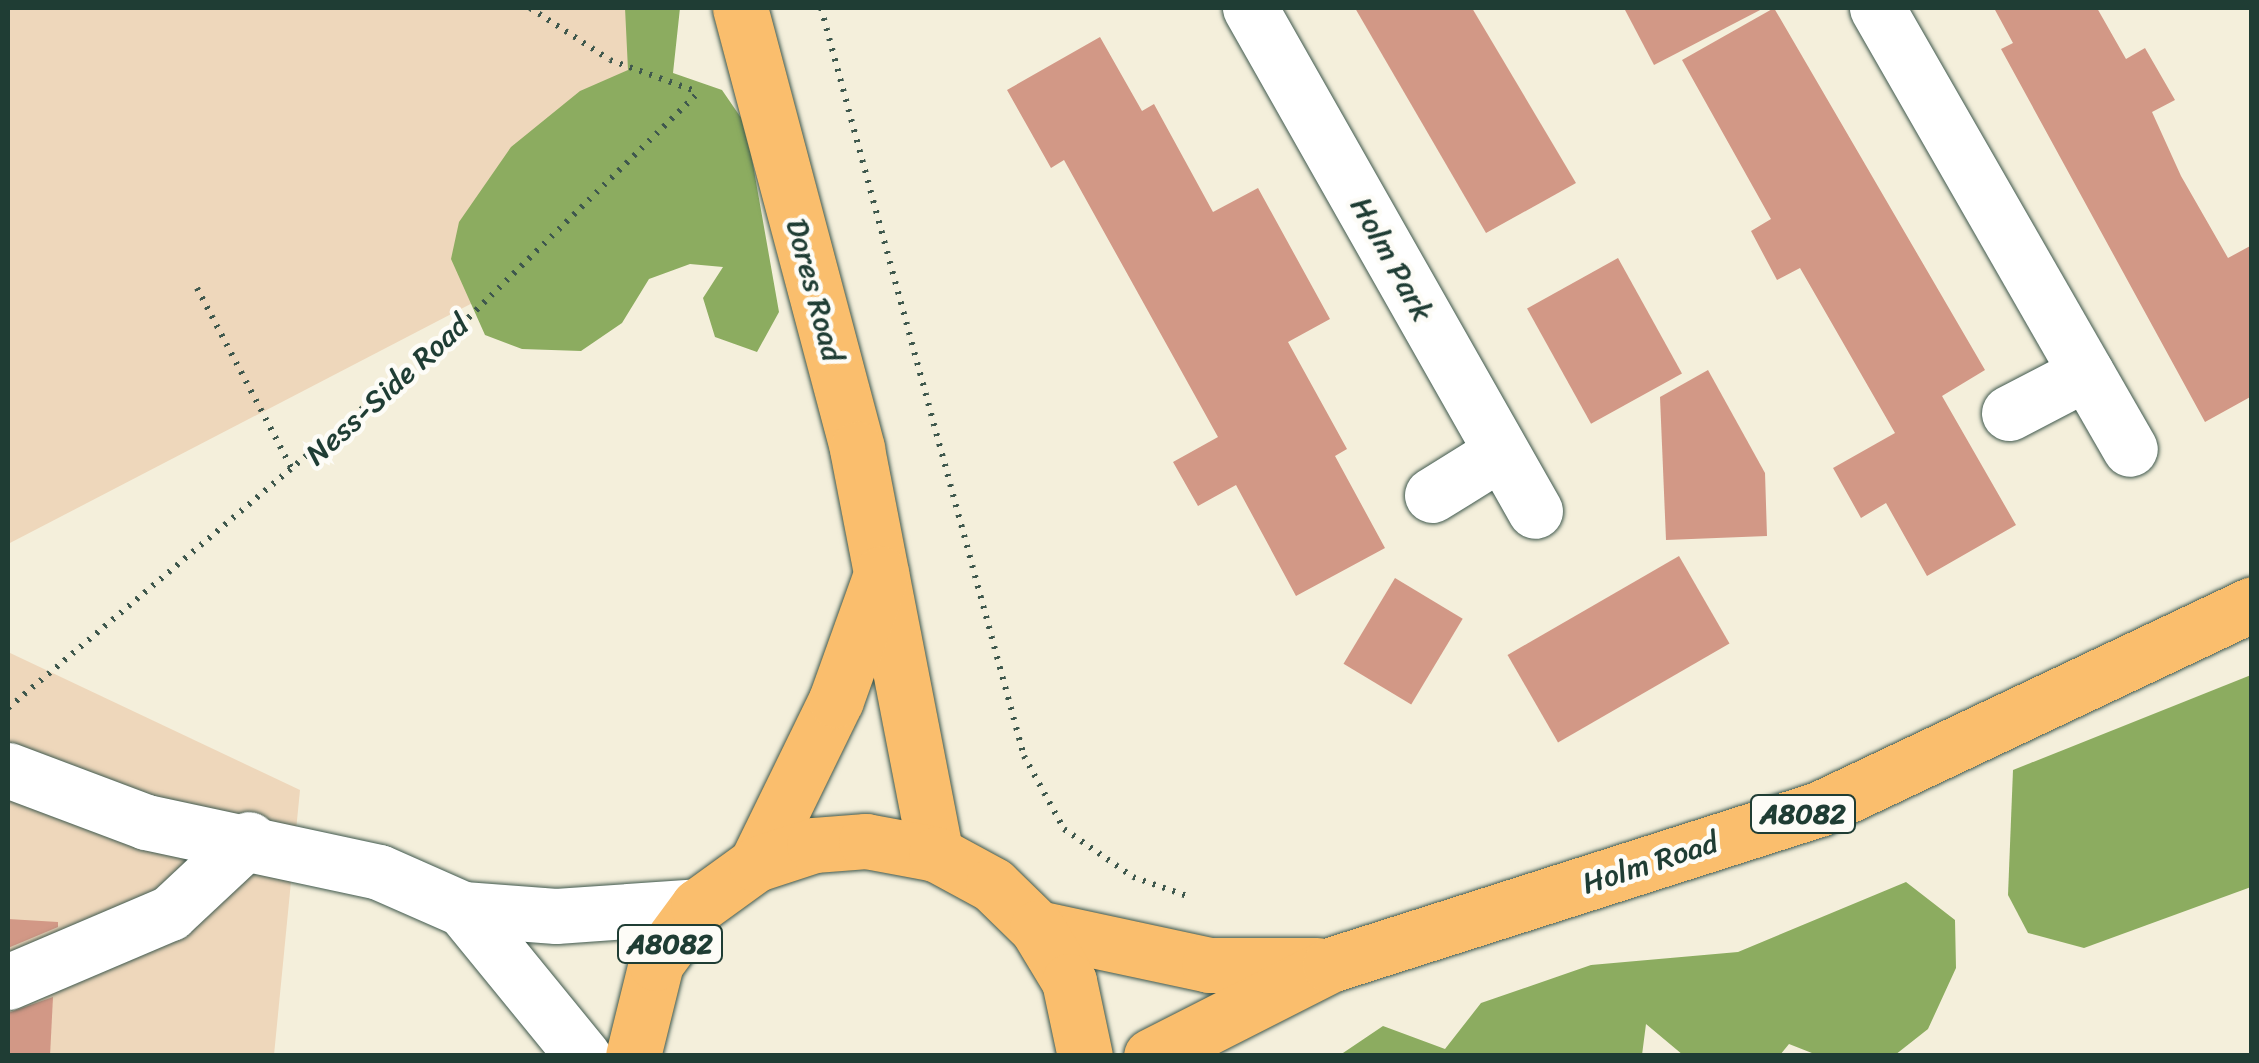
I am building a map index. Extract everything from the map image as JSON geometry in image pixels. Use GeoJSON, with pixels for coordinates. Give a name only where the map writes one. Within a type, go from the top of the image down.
{"type":"FeatureCollection","features":[{"type":"Feature","properties":{"kind":"main road","name":"Dores Road"},"geometry":{"type":"LineString","coordinates":[[740,8],[857,448],[936,854]]}},
{"type":"Feature","properties":{"kind":"main road","name":"Dores Road"},"geometry":{"type":"LineString","coordinates":[[756,864],[836,700],[880,574]]}},
{"type":"Feature","properties":{"kind":"main road","name":"Holm Road"},"geometry":{"type":"LineString","coordinates":[[1151,1056],[1330,964],[1819,809],[2252,604]]}},
{"type":"Feature","properties":{"kind":"main road","name":"A8082"},"geometry":{"type":"LineString","coordinates":[[633,1056],[656,963],[698,906],[756,864],[814,845],[866,841],[936,854],[993,885],[1037,928],[1069,981],[1085,1056]]}},
{"type":"Feature","properties":{"kind":"main road"},"geometry":{"type":"LineString","coordinates":[[1037,928],[1209,965],[1330,964]]}},
{"type":"Feature","properties":{"kind":"street","name":"Holm Park"},"geometry":{"type":"LineString","coordinates":[[1250,8],[1535,511]]}},
{"type":"Feature","properties":{"kind":"street"},"geometry":{"type":"LineString","coordinates":[[1877,8],[2130,449]]}},
{"type":"Feature","properties":{"kind":"street"},"geometry":{"type":"LineString","coordinates":[[2009,413],[2086,374]]}},
{"type":"Feature","properties":{"kind":"street"},"geometry":{"type":"LineString","coordinates":[[1432,494],[1501,452]]}},
{"type":"Feature","properties":{"kind":"street"},"geometry":{"type":"LineString","coordinates":[[8,770],[146,822],[249,838],[379,872],[463,909],[556,916],[698,906]]}},
{"type":"Feature","properties":{"kind":"street"},"geometry":{"type":"LineString","coordinates":[[8,982],[170,914],[249,838]]}},
{"type":"Feature","properties":{"kind":"street"},"geometry":{"type":"LineString","coordinates":[[463,909],[584,1056]]}},
{"type":"Feature","properties":{"kind":"path"},"geometry":{"type":"LineString","coordinates":[[530,8],[610,60],[698,92],[761,88]]}},
{"type":"Feature","properties":{"kind":"path"},"geometry":{"type":"LineString","coordinates":[[821,8],[1024,756],[1064,829],[1133,877],[1200,900]]}},
{"type":"Feature","properties":{"kind":"path","name":"Ness-Side Road"},"geometry":{"type":"LineString","coordinates":[[8,708],[294,472],[462,325],[698,92]]}},
{"type":"Feature","properties":{"kind":"path"},"geometry":{"type":"LineString","coordinates":[[197,288],[294,472]]}},
{"type":"Feature","properties":{"kind":"shaded area"},"geometry":{"type":"Polygon","coordinates":[[[8,8],[655,8],[702,184],[8,544],[8,8]]]}},
{"type":"Feature","properties":{"kind":"shaded area"},"geometry":{"type":"Polygon","coordinates":[[[8,652],[300,790],[274,1055],[8,1056],[8,652]]]}},
{"type":"Feature","properties":{"kind":"green space"},"geometry":{"type":"Polygon","coordinates":[[[625,8],[680,8],[673,73],[722,90],[746,125],[779,312],[757,352],[715,337],[703,298],[723,267],[690,264],[649,279],[622,323],[581,351],[522,349],[485,335],[451,259],[459,222],[511,147],[580,91],[628,70],[625,8]]]}},
{"type":"Feature","properties":{"kind":"green space"},"geometry":{"type":"Polygon","coordinates":[[[2251,675],[2251,887],[2084,948],[2028,933],[2008,895],[2013,770],[2251,675]]]}},
{"type":"Feature","properties":{"kind":"green space"},"geometry":{"type":"Polygon","coordinates":[[[1906,882],[1955,920],[1956,968],[1928,1029],[1895,1055],[1817,1055],[1789,1044],[1780,1055],[1683,1055],[1646,1024],[1642,1055],[1340,1055],[1383,1026],[1445,1049],[1481,1003],[1591,965],[1738,952],[1906,882]]]}},
{"type":"Feature","properties":{"kind":"building"},"geometry":{"type":"Polygon","coordinates":[[[1355,8],[1472,8],[1576,183],[1486,233],[1355,8]]]}},
{"type":"Feature","properties":{"kind":"building"},"geometry":{"type":"Polygon","coordinates":[[[1624,8],[1764,8],[1654,65],[1624,8]]]}},
{"type":"Feature","properties":{"kind":"building"},"geometry":{"type":"Polygon","coordinates":[[[1774,8],[1985,370],[1942,396],[2016,525],[1927,576],[1886,503],[1861,518],[1833,468],[1895,433],[1800,268],[1777,280],[1751,231],[1771,219],[1682,60],[1774,8]]]}},
{"type":"Feature","properties":{"kind":"building"},"geometry":{"type":"Polygon","coordinates":[[[1994,8],[2097,8],[2126,59],[2145,48],[2175,100],[2152,112],[2181,176],[2228,258],[2252,245],[2252,396],[2205,422],[2001,49],[2013,43],[1994,8]]]}},
{"type":"Feature","properties":{"kind":"building"},"geometry":{"type":"Polygon","coordinates":[[[1100,37],[1142,111],[1154,104],[1213,212],[1258,188],[1330,319],[1288,342],[1347,449],[1335,456],[1385,548],[1296,596],[1236,485],[1198,506],[1173,462],[1218,437],[1064,160],[1051,168],[1007,90],[1100,37]]]}},
{"type":"Feature","properties":{"kind":"building"},"geometry":{"type":"Polygon","coordinates":[[[1618,258],[1682,373],[1591,424],[1527,308],[1618,258]]]}},
{"type":"Feature","properties":{"kind":"building"},"geometry":{"type":"Polygon","coordinates":[[[1708,370],[1765,473],[1767,536],[1666,540],[1660,397],[1708,370]]]}},
{"type":"Feature","properties":{"kind":"building"},"geometry":{"type":"Polygon","coordinates":[[[1679,556],[1730,643],[1558,742],[1508,655],[1679,556]]]}},
{"type":"Feature","properties":{"kind":"building"},"geometry":{"type":"Polygon","coordinates":[[[1395,578],[1463,619],[1411,704],[1343,664],[1395,578]]]}},
{"type":"Feature","properties":{"kind":"building"},"geometry":{"type":"Polygon","coordinates":[[[8,919],[58,922],[58,927],[8,948],[8,919]]]}},
{"type":"Feature","properties":{"kind":"building"},"geometry":{"type":"Polygon","coordinates":[[[53,997],[50,1056],[8,1056],[8,1013],[53,997]]]}}]}
